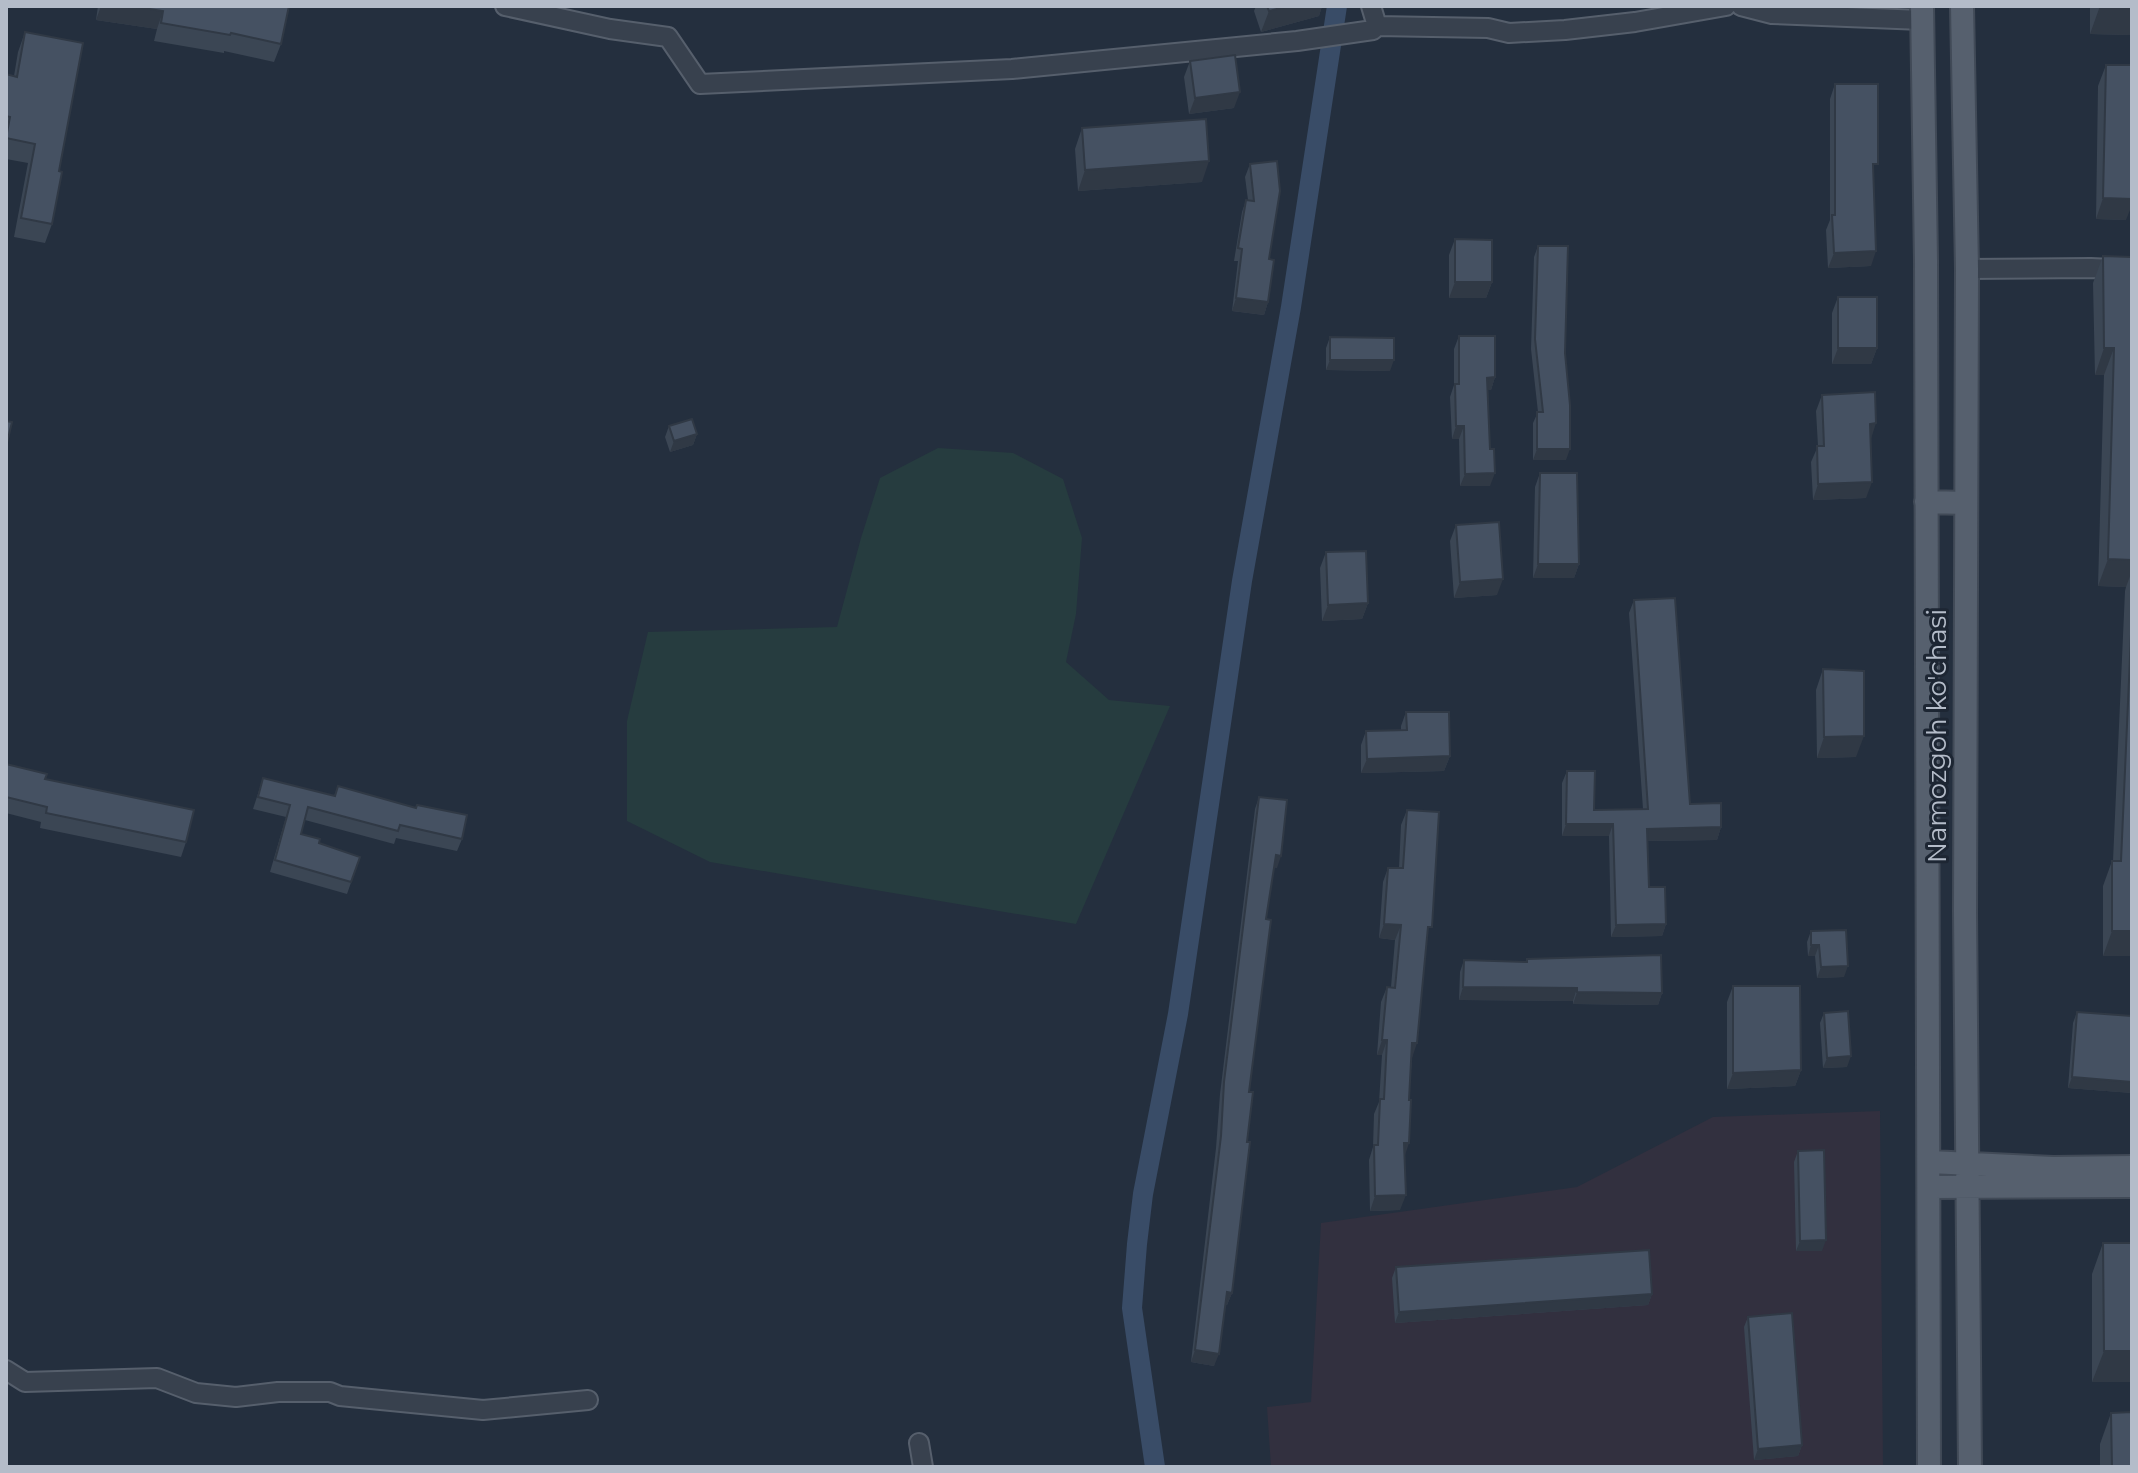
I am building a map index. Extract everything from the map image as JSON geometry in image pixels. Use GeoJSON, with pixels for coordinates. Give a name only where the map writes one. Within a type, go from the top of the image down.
{"type":"FeatureCollection","features":[{"type":"Feature","properties":{"kind":"main road","name":"Namozgoh ko'chasi"},"geometry":{"type":"LineString","coordinates":[[1962,6],[1967,269],[1965,941],[1970,1467]]}},
{"type":"Feature","properties":{"kind":"main road","name":"Namozgoh ko'chasi"},"geometry":{"type":"LineString","coordinates":[[1922,13],[1930,1162],[1929,1467]]}},
{"type":"Feature","properties":{"kind":"main road"},"geometry":{"type":"LineString","coordinates":[[1926,502],[1966,503]]}},
{"type":"Feature","properties":{"kind":"main road"},"geometry":{"type":"LineString","coordinates":[[1930,1162],[2053,1168],[2132,1167]]}},
{"type":"Feature","properties":{"kind":"main road"},"geometry":{"type":"LineString","coordinates":[[1930,1187],[2132,1186]]}},
{"type":"Feature","properties":{"kind":"street"},"geometry":{"type":"LineString","coordinates":[[505,6],[610,29],[668,37],[700,84],[1012,69],[1297,41],[1375,28],[1488,28],[1509,33],[1565,30],[1635,22],[1726,6]]}},
{"type":"Feature","properties":{"kind":"street"},"geometry":{"type":"LineString","coordinates":[[1371,6],[1375,28]]}},
{"type":"Feature","properties":{"kind":"street"},"geometry":{"type":"LineString","coordinates":[[1741,6],[1772,14],[1922,13]]}},
{"type":"Feature","properties":{"kind":"street"},"geometry":{"type":"LineString","coordinates":[[1967,269],[2078,267],[2132,270]]}},
{"type":"Feature","properties":{"kind":"street"},"geometry":{"type":"LineString","coordinates":[[6,1370],[25,1382],[157,1378],[196,1393],[236,1397],[278,1392],[330,1392],[340,1396],[483,1410],[588,1400]]}},
{"type":"Feature","properties":{"kind":"street"},"geometry":{"type":"LineString","coordinates":[[919,1443],[923,1467]]}},
{"type":"Feature","properties":{"kind":"shaded area"},"geometry":{"type":"Polygon","coordinates":[[[1880,1111],[1883,1467],[1271,1467],[1267,1407],[1311,1402],[1321,1223],[1577,1187],[1713,1117],[1880,1111]]]}},
{"type":"Feature","properties":{"kind":"green space"},"geometry":{"type":"Polygon","coordinates":[[[938,448],[1013,453],[1063,479],[1082,538],[1076,614],[1066,662],[1109,700],[1170,706],[1076,924],[710,862],[627,821],[627,721],[648,632],[837,627],[880,478],[938,448]]]}},
{"type":"Feature","properties":{"kind":"building"},"geometry":{"type":"Polygon","coordinates":[[[130,6],[289,6],[281,44],[161,23],[163,11],[130,6]]]}},
{"type":"Feature","properties":{"kind":"building"},"geometry":{"type":"Polygon","coordinates":[[[1267,6],[1288,6],[1269,11],[1267,6]]]}},
{"type":"Feature","properties":{"kind":"building"},"geometry":{"type":"Polygon","coordinates":[[[25,32],[83,43],[52,224],[21,218],[35,144],[6,138],[10,117],[6,116],[6,74],[17,77],[25,32]]]}},
{"type":"Feature","properties":{"kind":"building"},"geometry":{"type":"Polygon","coordinates":[[[1235,55],[1240,92],[1195,98],[1190,61],[1235,55]]]}},
{"type":"Feature","properties":{"kind":"building"},"geometry":{"type":"Polygon","coordinates":[[[2106,65],[2132,65],[2132,199],[2103,198],[2106,65]]]}},
{"type":"Feature","properties":{"kind":"building"},"geometry":{"type":"Polygon","coordinates":[[[1835,84],[1878,84],[1878,164],[1873,164],[1876,251],[1834,253],[1835,84]]]}},
{"type":"Feature","properties":{"kind":"building"},"geometry":{"type":"Polygon","coordinates":[[[1206,119],[1209,161],[1085,170],[1082,128],[1206,119]]]}},
{"type":"Feature","properties":{"kind":"building"},"geometry":{"type":"Polygon","coordinates":[[[1277,161],[1280,191],[1269,259],[1274,260],[1268,302],[1236,298],[1242,249],[1238,248],[1246,200],[1254,201],[1250,164],[1277,161]]]}},
{"type":"Feature","properties":{"kind":"building"},"geometry":{"type":"Polygon","coordinates":[[[1455,239],[1492,240],[1492,282],[1455,282],[1455,239]]]}},
{"type":"Feature","properties":{"kind":"building"},"geometry":{"type":"Polygon","coordinates":[[[1538,246],[1568,246],[1565,353],[1570,449],[1537,449],[1537,412],[1543,412],[1535,339],[1538,246]]]}},
{"type":"Feature","properties":{"kind":"building"},"geometry":{"type":"Polygon","coordinates":[[[2103,256],[2132,257],[2132,560],[2108,559],[2114,348],[2104,348],[2103,256]]]}},
{"type":"Feature","properties":{"kind":"building"},"geometry":{"type":"Polygon","coordinates":[[[1838,297],[1877,297],[1877,348],[1838,348],[1838,297]]]}},
{"type":"Feature","properties":{"kind":"building"},"geometry":{"type":"Polygon","coordinates":[[[1459,336],[1495,336],[1495,377],[1487,378],[1490,449],[1494,449],[1495,473],[1465,474],[1464,426],[1456,426],[1459,336]]]}},
{"type":"Feature","properties":{"kind":"building"},"geometry":{"type":"Polygon","coordinates":[[[1330,337],[1394,338],[1394,360],[1330,360],[1330,337]]]}},
{"type":"Feature","properties":{"kind":"building"},"geometry":{"type":"Polygon","coordinates":[[[1875,392],[1876,423],[1870,424],[1872,482],[1818,484],[1817,446],[1824,446],[1822,395],[1875,392]]]}},
{"type":"Feature","properties":{"kind":"building"},"geometry":{"type":"Polygon","coordinates":[[[692,419],[697,434],[674,441],[669,426],[692,419]]]}},
{"type":"Feature","properties":{"kind":"building"},"geometry":{"type":"Polygon","coordinates":[[[6,421],[12,422],[6,447],[6,421]]]}},
{"type":"Feature","properties":{"kind":"building"},"geometry":{"type":"Polygon","coordinates":[[[1540,473],[1577,473],[1579,564],[1538,564],[1540,473]]]}},
{"type":"Feature","properties":{"kind":"building"},"geometry":{"type":"Polygon","coordinates":[[[1499,522],[1503,579],[1460,582],[1456,525],[1499,522]]]}},
{"type":"Feature","properties":{"kind":"building"},"geometry":{"type":"Polygon","coordinates":[[[1366,551],[1368,603],[1328,605],[1326,552],[1366,551]]]}},
{"type":"Feature","properties":{"kind":"building"},"geometry":{"type":"Polygon","coordinates":[[[1675,598],[1690,804],[1721,803],[1721,827],[1647,829],[1649,887],[1665,887],[1666,924],[1616,925],[1613,824],[1566,824],[1567,771],[1595,771],[1594,810],[1648,809],[1634,600],[1675,598]]]}},
{"type":"Feature","properties":{"kind":"building"},"geometry":{"type":"Polygon","coordinates":[[[2132,612],[2132,931],[2112,931],[2112,861],[2121,861],[2132,612]]]}},
{"type":"Feature","properties":{"kind":"building"},"geometry":{"type":"Polygon","coordinates":[[[1823,669],[1864,671],[1864,736],[1824,737],[1823,669]]]}},
{"type":"Feature","properties":{"kind":"building"},"geometry":{"type":"Polygon","coordinates":[[[1406,712],[1449,712],[1450,756],[1367,759],[1366,731],[1407,730],[1406,712]]]}},
{"type":"Feature","properties":{"kind":"building"},"geometry":{"type":"Polygon","coordinates":[[[6,764],[47,774],[45,779],[194,810],[186,842],[46,813],[47,807],[6,797],[6,764]]]}},
{"type":"Feature","properties":{"kind":"building"},"geometry":{"type":"Polygon","coordinates":[[[263,778],[335,796],[338,786],[416,808],[417,805],[467,815],[462,839],[400,825],[398,831],[308,807],[301,834],[360,857],[351,882],[275,860],[290,805],[258,797],[263,778]]]}},
{"type":"Feature","properties":{"kind":"building"},"geometry":{"type":"Polygon","coordinates":[[[1259,797],[1287,800],[1281,856],[1276,855],[1266,919],[1271,920],[1249,1092],[1253,1092],[1247,1142],[1250,1142],[1232,1293],[1227,1292],[1219,1354],[1195,1350],[1259,797]]]}},
{"type":"Feature","properties":{"kind":"building"},"geometry":{"type":"Polygon","coordinates":[[[1407,810],[1439,812],[1432,927],[1428,927],[1417,1043],[1412,1043],[1409,1143],[1404,1143],[1406,1195],[1375,1196],[1374,1145],[1378,1145],[1380,1099],[1384,1099],[1387,1040],[1382,1040],[1387,987],[1395,988],[1401,925],[1384,924],[1388,868],[1403,868],[1407,810]]]}},
{"type":"Feature","properties":{"kind":"building"},"geometry":{"type":"Polygon","coordinates":[[[1846,930],[1848,966],[1821,967],[1819,945],[1811,945],[1811,931],[1846,930]]]}},
{"type":"Feature","properties":{"kind":"building"},"geometry":{"type":"Polygon","coordinates":[[[1661,955],[1662,993],[1577,992],[1577,988],[1463,987],[1464,960],[1527,962],[1527,959],[1661,955]]]}},
{"type":"Feature","properties":{"kind":"building"},"geometry":{"type":"Polygon","coordinates":[[[1733,986],[1800,986],[1801,1070],[1733,1073],[1733,986]]]}},
{"type":"Feature","properties":{"kind":"building"},"geometry":{"type":"Polygon","coordinates":[[[1848,1011],[1851,1056],[1827,1058],[1824,1013],[1848,1011]]]}},
{"type":"Feature","properties":{"kind":"building"},"geometry":{"type":"Polygon","coordinates":[[[2077,1012],[2132,1016],[2132,1082],[2072,1077],[2077,1012]]]}},
{"type":"Feature","properties":{"kind":"building"},"geometry":{"type":"Polygon","coordinates":[[[1824,1150],[1826,1240],[1800,1241],[1798,1151],[1824,1150]]]}},
{"type":"Feature","properties":{"kind":"building"},"geometry":{"type":"Polygon","coordinates":[[[2103,1243],[2132,1243],[2132,1351],[2104,1351],[2103,1243]]]}},
{"type":"Feature","properties":{"kind":"building"},"geometry":{"type":"Polygon","coordinates":[[[1649,1250],[1652,1294],[1399,1312],[1396,1267],[1649,1250]]]}},
{"type":"Feature","properties":{"kind":"building"},"geometry":{"type":"Polygon","coordinates":[[[1792,1313],[1802,1445],[1758,1449],[1748,1317],[1792,1313]]]}},
{"type":"Feature","properties":{"kind":"building"},"geometry":{"type":"Polygon","coordinates":[[[2132,1412],[2132,1467],[2112,1467],[2111,1413],[2132,1412]]]}},
{"type":"Feature","properties":{"kind":"waterway"},"geometry":{"type":"LineString","coordinates":[[1155,1467],[1132,1308],[1143,1194],[1178,1014],[1242,581],[1291,307],[1337,6]]}}]}
